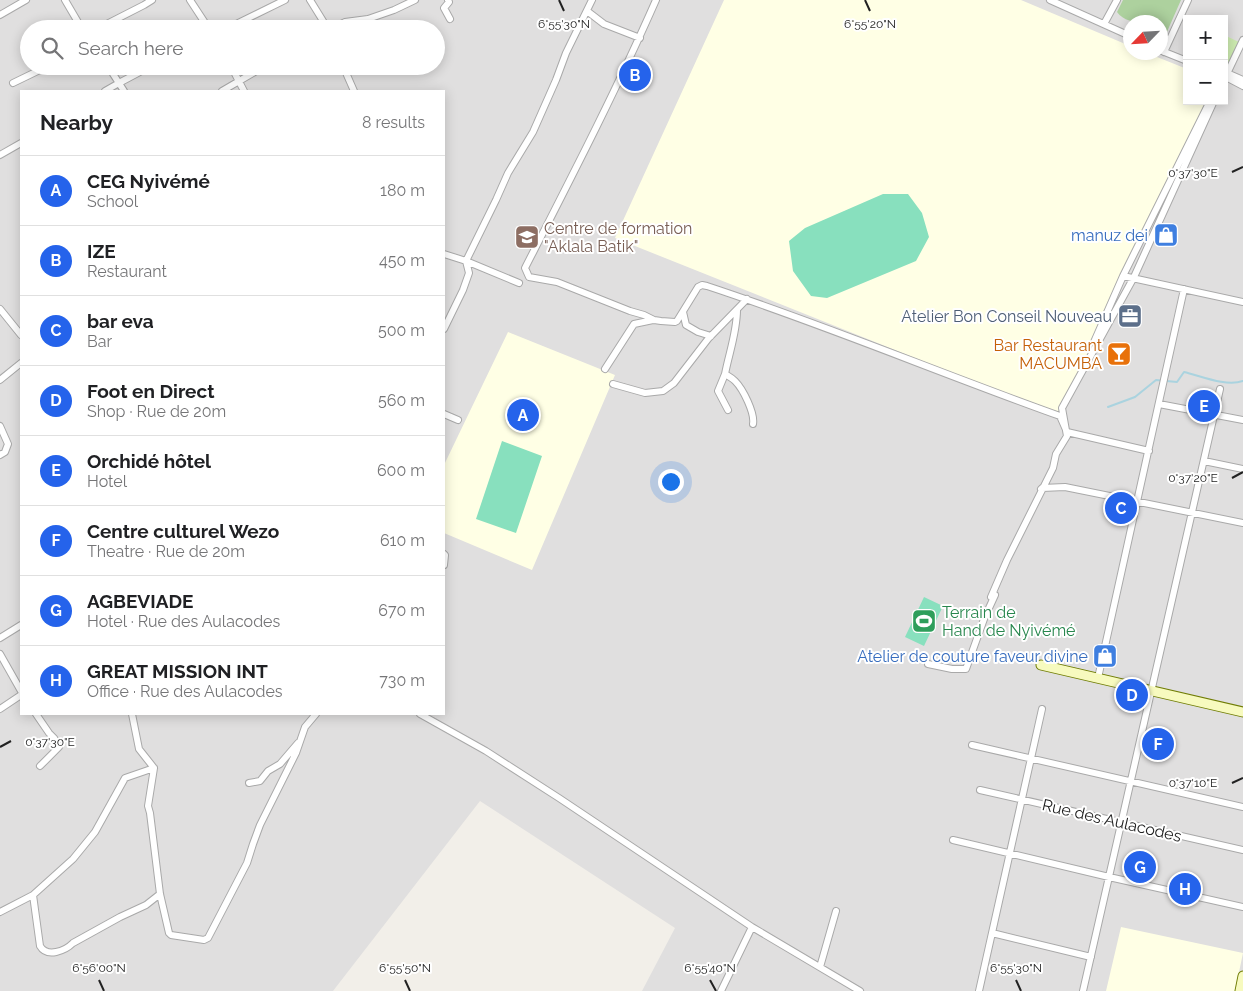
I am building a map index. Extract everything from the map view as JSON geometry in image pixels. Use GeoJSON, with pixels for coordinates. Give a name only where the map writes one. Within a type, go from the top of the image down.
{"type":"FeatureCollection","features":[{"type":"Feature","properties":{"kind":"street"},"geometry":{"type":"LineString","coordinates":[[0,15],[26,0]]}},
{"type":"Feature","properties":{"kind":"street"},"geometry":{"type":"LineString","coordinates":[[65,0],[77,20]]}},
{"type":"Feature","properties":{"kind":"street"},"geometry":{"type":"LineString","coordinates":[[115,20],[152,0]]}},
{"type":"Feature","properties":{"kind":"street"},"geometry":{"type":"LineString","coordinates":[[190,0],[203,20]]}},
{"type":"Feature","properties":{"kind":"street"},"geometry":{"type":"LineString","coordinates":[[244,20],[285,0]]}},
{"type":"Feature","properties":{"kind":"street"},"geometry":{"type":"LineString","coordinates":[[310,0],[324,20]]}},
{"type":"Feature","properties":{"kind":"street"},"geometry":{"type":"LineString","coordinates":[[360,20],[394,10],[415,0]]}},
{"type":"Feature","properties":{"kind":"street"},"geometry":{"type":"LineString","coordinates":[[448,0],[449,2],[444,8],[450,19]]}},
{"type":"Feature","properties":{"kind":"street"},"geometry":{"type":"LineString","coordinates":[[445,327],[463,290],[469,272],[466,261],[508,173],[533,132],[566,53],[592,0]]}},
{"type":"Feature","properties":{"kind":"street"},"geometry":{"type":"LineString","coordinates":[[656,0],[640,38],[525,268],[529,278],[557,282],[654,320],[675,322],[698,287],[702,285],[881,348],[1060,416],[1067,432],[1149,451]]}},
{"type":"Feature","properties":{"kind":"street"},"geometry":{"type":"LineString","coordinates":[[1050,0],[1123,33]]}},
{"type":"Feature","properties":{"kind":"street"},"geometry":{"type":"LineString","coordinates":[[1104,24],[1117,0]]}},
{"type":"Feature","properties":{"kind":"street"},"geometry":{"type":"LineString","coordinates":[[1168,39],[1188,0]]}},
{"type":"Feature","properties":{"kind":"street"},"geometry":{"type":"LineString","coordinates":[[587,11],[604,24],[640,38]]}},
{"type":"Feature","properties":{"kind":"street"},"geometry":{"type":"LineString","coordinates":[[1228,68],[1243,34]]}},
{"type":"Feature","properties":{"kind":"street"},"geometry":{"type":"LineString","coordinates":[[1228,69],[1243,40]]}},
{"type":"Feature","properties":{"kind":"street"},"geometry":{"type":"LineString","coordinates":[[1168,53],[1184,60]]}},
{"type":"Feature","properties":{"kind":"street"},"geometry":{"type":"LineString","coordinates":[[14,83],[30,75]]}},
{"type":"Feature","properties":{"kind":"street"},"geometry":{"type":"LineString","coordinates":[[114,75],[123,90]]}},
{"type":"Feature","properties":{"kind":"street"},"geometry":{"type":"LineString","coordinates":[[107,90],[133,75]]}},
{"type":"Feature","properties":{"kind":"street"},"geometry":{"type":"LineString","coordinates":[[236,75],[244,90]]}},
{"type":"Feature","properties":{"kind":"street"},"geometry":{"type":"LineString","coordinates":[[224,90],[249,75]]}},
{"type":"Feature","properties":{"kind":"street"},"geometry":{"type":"LineString","coordinates":[[347,75],[354,90]]}},
{"type":"Feature","properties":{"kind":"street"},"geometry":{"type":"LineString","coordinates":[[1228,76],[1243,80]]}},
{"type":"Feature","properties":{"kind":"street"},"geometry":{"type":"LineString","coordinates":[[1228,77],[1243,86]]}},
{"type":"Feature","properties":{"kind":"street"},"geometry":{"type":"LineString","coordinates":[[1060,416],[1123,276],[1208,105]]}},
{"type":"Feature","properties":{"kind":"street"},"geometry":{"type":"LineString","coordinates":[[991,597],[1007,560],[1053,468],[1056,454],[1068,436],[1062,408],[1134,277],[1212,105]]}},
{"type":"Feature","properties":{"kind":"street"},"geometry":{"type":"LineString","coordinates":[[0,154],[20,144]]}},
{"type":"Feature","properties":{"kind":"street"},"geometry":{"type":"LineString","coordinates":[[445,254],[466,261],[519,284]]}},
{"type":"Feature","properties":{"kind":"street"},"geometry":{"type":"LineString","coordinates":[[1123,276],[1243,302]]}},
{"type":"Feature","properties":{"kind":"street"},"geometry":{"type":"LineString","coordinates":[[1134,277],[1184,289],[1240,299],[1243,294]]}},
{"type":"Feature","properties":{"kind":"street"},"geometry":{"type":"LineString","coordinates":[[1098,678],[1184,289]]}},
{"type":"Feature","properties":{"kind":"street"},"geometry":{"type":"LineString","coordinates":[[613,384],[645,393],[663,391],[674,383],[711,336],[746,299]]}},
{"type":"Feature","properties":{"kind":"street"},"geometry":{"type":"LineString","coordinates":[[0,309],[20,334]]}},
{"type":"Feature","properties":{"kind":"street"},"geometry":{"type":"LineString","coordinates":[[728,410],[718,391],[725,374],[737,324],[737,310]]}},
{"type":"Feature","properties":{"kind":"street"},"geometry":{"type":"LineString","coordinates":[[683,312],[686,325],[698,332],[711,336]]}},
{"type":"Feature","properties":{"kind":"street"},"geometry":{"type":"LineString","coordinates":[[605,369],[634,324],[654,320]]}},
{"type":"Feature","properties":{"kind":"street"},"geometry":{"type":"LineString","coordinates":[[0,380],[20,364]]}},
{"type":"Feature","properties":{"kind":"street"},"geometry":{"type":"LineString","coordinates":[[725,374],[742,389],[753,415],[753,424]]}},
{"type":"Feature","properties":{"kind":"street"},"geometry":{"type":"LineString","coordinates":[[1084,991],[1220,389]]}},
{"type":"Feature","properties":{"kind":"street"},"geometry":{"type":"LineString","coordinates":[[1159,404],[1243,420]]}},
{"type":"Feature","properties":{"kind":"street"},"geometry":{"type":"LineString","coordinates":[[445,414],[458,420]]}},
{"type":"Feature","properties":{"kind":"street"},"geometry":{"type":"LineString","coordinates":[[0,426],[8,444],[5,452],[0,455]]}},
{"type":"Feature","properties":{"kind":"street"},"geometry":{"type":"LineString","coordinates":[[1204,461],[1243,470]]}},
{"type":"Feature","properties":{"kind":"street"},"geometry":{"type":"LineString","coordinates":[[928,664],[952,669],[966,669],[986,613],[1023,536],[1042,488],[1065,487],[1243,523]]}},
{"type":"Feature","properties":{"kind":"street"},"geometry":{"type":"LineString","coordinates":[[0,638],[20,626]]}},
{"type":"Feature","properties":{"kind":"street"},"geometry":{"type":"LineString","coordinates":[[0,654],[20,689]]}},
{"type":"Feature","properties":{"kind":"street"},"geometry":{"type":"LineString","coordinates":[[1041,665],[1243,712]]}},
{"type":"Feature","properties":{"kind":"street"},"geometry":{"type":"LineString","coordinates":[[0,709],[20,696]]}},
{"type":"Feature","properties":{"kind":"street"},"geometry":{"type":"LineString","coordinates":[[988,991],[979,990],[1042,709]]}},
{"type":"Feature","properties":{"kind":"street"},"geometry":{"type":"LineString","coordinates":[[37,715],[59,747],[40,766]]}},
{"type":"Feature","properties":{"kind":"street"},"geometry":{"type":"LineString","coordinates":[[132,715],[138,749],[154,768],[148,806],[160,894],[170,935],[204,940],[208,938],[247,863],[260,825],[289,769],[305,727],[315,715]]}},
{"type":"Feature","properties":{"kind":"street"},"geometry":{"type":"LineString","coordinates":[[422,715],[486,751],[560,798],[752,927],[860,991]]}},
{"type":"Feature","properties":{"kind":"street"},"geometry":{"type":"LineString","coordinates":[[249,783],[260,781],[268,771],[280,764],[301,740]]}},
{"type":"Feature","properties":{"kind":"street"},"geometry":{"type":"LineString","coordinates":[[972,745],[1243,806]]}},
{"type":"Feature","properties":{"kind":"street"},"geometry":{"type":"LineString","coordinates":[[0,912],[32,895],[73,860],[95,832],[126,778],[154,768]]}},
{"type":"Feature","properties":{"kind":"street","name":"Rue des Aulacodes"},"geometry":{"type":"LineString","coordinates":[[980,790],[1243,850]]}},
{"type":"Feature","properties":{"kind":"street"},"geometry":{"type":"LineString","coordinates":[[954,840],[1243,907]]}},
{"type":"Feature","properties":{"kind":"street"},"geometry":{"type":"LineString","coordinates":[[32,895],[40,946],[45,952],[52,954],[146,905],[160,894]]}},
{"type":"Feature","properties":{"kind":"street"},"geometry":{"type":"LineString","coordinates":[[820,967],[836,911]]}},
{"type":"Feature","properties":{"kind":"street"},"geometry":{"type":"LineString","coordinates":[[721,991],[752,927]]}},
{"type":"Feature","properties":{"kind":"street"},"geometry":{"type":"LineString","coordinates":[[992,933],[1091,957]]}},
{"type":"Feature","properties":{"kind":"street"},"geometry":{"type":"LineString","coordinates":[[1240,991],[1243,976]]}},
{"type":"Feature","properties":{"kind":"shaded area"},"geometry":{"type":"Polygon","coordinates":[[[0,0],[1243,0],[1243,991],[642,991],[675,928],[480,801],[333,991],[0,991],[0,0]]]}},
{"type":"Feature","properties":{"kind":"shaded area"},"geometry":{"type":"Polygon","coordinates":[[[724,0],[1021,0],[1123,43],[1123,60],[1164,60],[1183,67],[1183,105],[1209,105],[1060,416],[615,238],[724,0]]]}},
{"type":"Feature","properties":{"kind":"shaded area"},"geometry":{"type":"Polygon","coordinates":[[[508,332],[615,375],[532,570],[445,533],[445,463],[508,332]]]}},
{"type":"Feature","properties":{"kind":"shaded area"},"geometry":{"type":"Polygon","coordinates":[[[1121,927],[1243,953],[1235,991],[1106,991],[1121,927]]]}},
{"type":"Feature","properties":{"kind":"green space"},"geometry":{"type":"Polygon","coordinates":[[[1123,0],[1181,0],[1168,29],[1168,15],[1123,15],[1123,17],[1117,12],[1123,0]]]}},
{"type":"Feature","properties":{"kind":"green space"},"geometry":{"type":"Polygon","coordinates":[[[1228,37],[1239,42],[1228,63],[1228,37]]]}},
{"type":"Feature","properties":{"kind":"green space"},"geometry":{"type":"Polygon","coordinates":[[[883,194],[908,194],[922,213],[929,237],[916,261],[827,298],[811,296],[793,271],[789,241],[805,228],[883,194]]]}},
{"type":"Feature","properties":{"kind":"green space"},"geometry":{"type":"Polygon","coordinates":[[[502,441],[542,456],[516,533],[476,519],[502,441]]]}},
{"type":"Feature","properties":{"kind":"green space","name":"Terrain de Hand de Nyivémé"},"geometry":{"type":"Polygon","coordinates":[[[924,597],[943,606],[924,646],[905,637],[924,597]]]}},
{"type":"Feature","properties":{"kind":"waterway"},"geometry":{"type":"LineString","coordinates":[[1108,407],[1135,397],[1156,380],[1177,382],[1184,372],[1221,382],[1243,381]]}},
{"type":"Feature","properties":{"kind":"place","name":"IZE"},"geometry":{"type":"Point","coordinates":[635,75]}},
{"type":"Feature","properties":{"kind":"place","name":"manuz dei"},"geometry":{"type":"Point","coordinates":[1166,235]}},
{"type":"Feature","properties":{"kind":"place","name":"Centre de formation \"Aklala Batik\""},"geometry":{"type":"Point","coordinates":[527,237]}},
{"type":"Feature","properties":{"kind":"place","name":"Atelier Bon Conseil Nouveau"},"geometry":{"type":"Point","coordinates":[1130,316]}},
{"type":"Feature","properties":{"kind":"place","name":"Bar Restaurant MACUMBA"},"geometry":{"type":"Point","coordinates":[1119,354]}},
{"type":"Feature","properties":{"kind":"place","name":"Orchidé hôtel"},"geometry":{"type":"Point","coordinates":[1204,406]}},
{"type":"Feature","properties":{"kind":"place","name":"CEG Nyivémé"},"geometry":{"type":"Point","coordinates":[523,415]}},
{"type":"Feature","properties":{"kind":"place","name":"bar eva"},"geometry":{"type":"Point","coordinates":[1121,508]}},
{"type":"Feature","properties":{"kind":"place","name":"Terrain de Hand de Nyivémé"},"geometry":{"type":"Point","coordinates":[924,621]}},
{"type":"Feature","properties":{"kind":"place","name":"Atelier de couture faveur divine"},"geometry":{"type":"Point","coordinates":[1105,656]}},
{"type":"Feature","properties":{"kind":"place","name":"Foot en Direct"},"geometry":{"type":"Point","coordinates":[1132,695]}},
{"type":"Feature","properties":{"kind":"place","name":"Centre culturel Wezo"},"geometry":{"type":"Point","coordinates":[1158,744]}},
{"type":"Feature","properties":{"kind":"place","name":"AGBEVIADE"},"geometry":{"type":"Point","coordinates":[1140,867]}},
{"type":"Feature","properties":{"kind":"place","name":"GREAT MISSION INT"},"geometry":{"type":"Point","coordinates":[1185,889]}}]}
